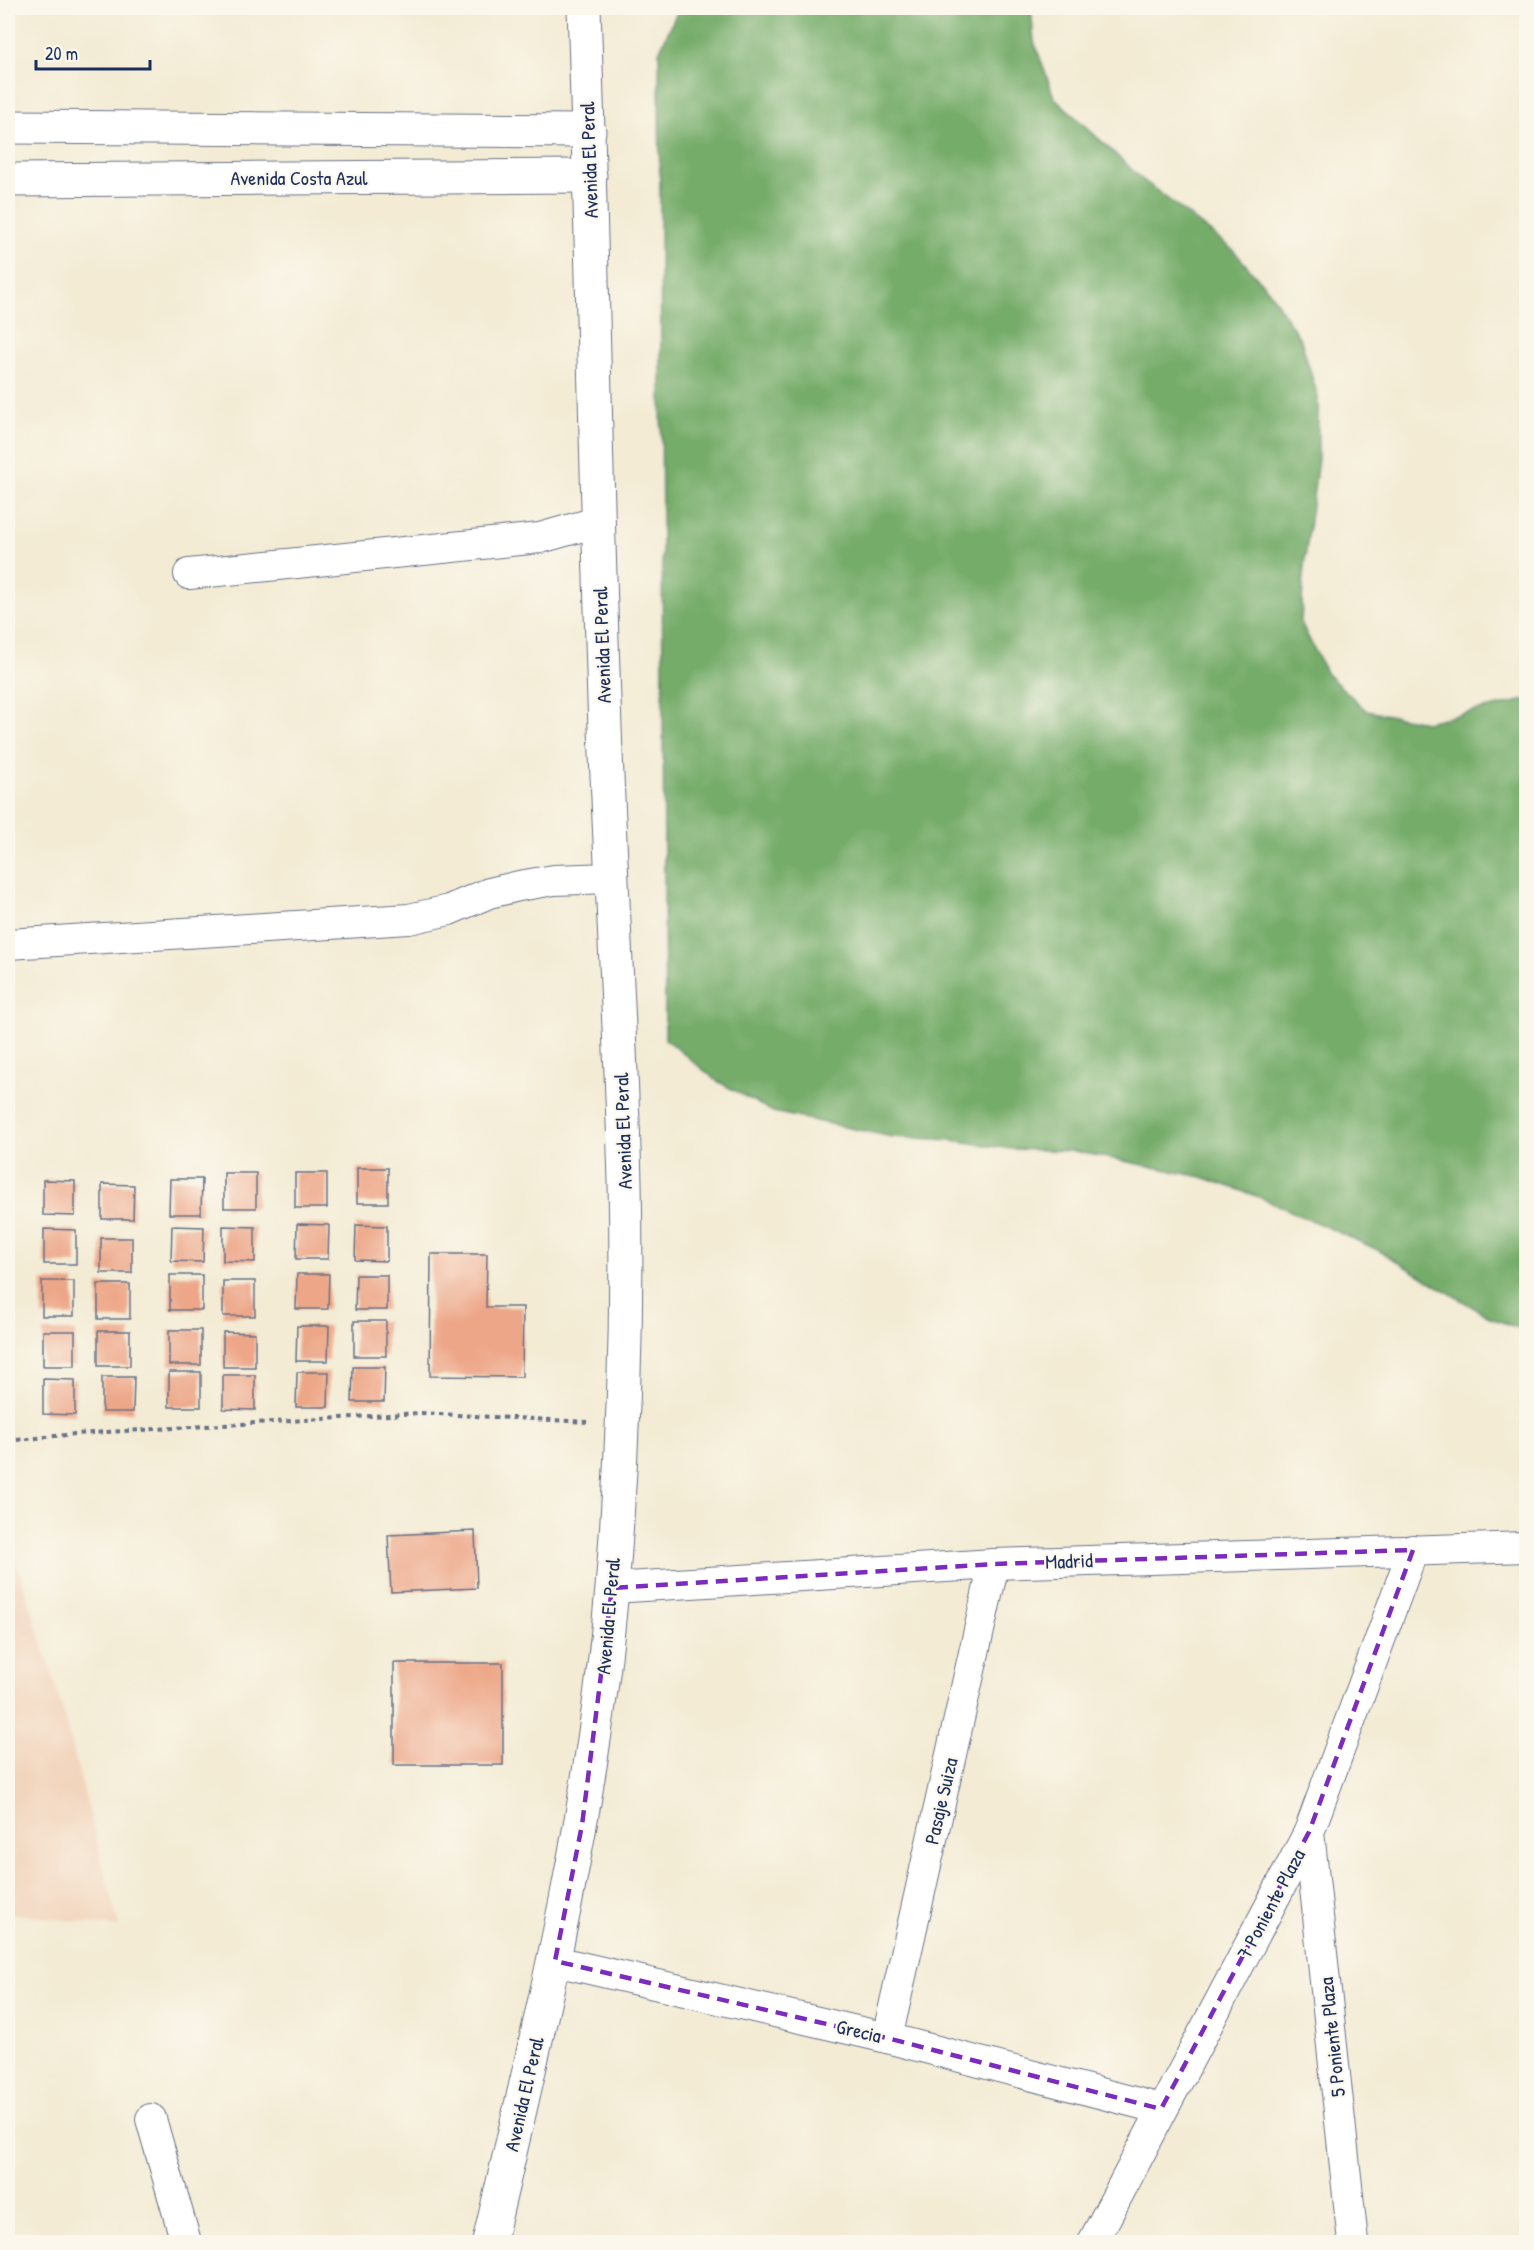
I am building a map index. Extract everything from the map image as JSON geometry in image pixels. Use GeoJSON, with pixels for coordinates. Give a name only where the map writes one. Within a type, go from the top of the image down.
{"type":"FeatureCollection","features":[{"type":"Feature","properties":{"kind":"main road","name":"Avenida El Peral"},"geometry":{"type":"LineString","coordinates":[[489,2242],[555,1961],[582,1825],[600,1701],[612,1588],[620,1424],[625,1305],[625,1187],[597,522],[589,131],[584,8]]}},
{"type":"Feature","properties":{"kind":"main road"},"geometry":{"type":"LineString","coordinates":[[8,127],[589,131]]}},
{"type":"Feature","properties":{"kind":"main road","name":"Avenida Costa Azul"},"geometry":{"type":"LineString","coordinates":[[8,180],[590,176]]}},
{"type":"Feature","properties":{"kind":"street"},"geometry":{"type":"LineString","coordinates":[[189,574],[540,538],[597,522]]}},
{"type":"Feature","properties":{"kind":"street"},"geometry":{"type":"LineString","coordinates":[[8,944],[409,919],[449,910],[489,893],[519,886],[554,880],[611,878]]}},
{"type":"Feature","properties":{"kind":"street","name":"Madrid"},"geometry":{"type":"LineString","coordinates":[[612,1588],[994,1564],[1527,1547]]}},
{"type":"Feature","properties":{"kind":"street","name":"7 Poniente Plaza"},"geometry":{"type":"LineString","coordinates":[[1093,2242],[1161,2109],[1309,1832],[1413,1550]]}},
{"type":"Feature","properties":{"kind":"street","name":"Pasaje Suiza"},"geometry":{"type":"LineString","coordinates":[[887,2038],[994,1564]]}},
{"type":"Feature","properties":{"kind":"street","name":"5 Poniente Plaza"},"geometry":{"type":"LineString","coordinates":[[1309,1832],[1353,2242]]}},
{"type":"Feature","properties":{"kind":"street","name":"Grecia"},"geometry":{"type":"LineString","coordinates":[[555,1961],[887,2038],[1161,2109]]}},
{"type":"Feature","properties":{"kind":"street"},"geometry":{"type":"LineString","coordinates":[[151,2119],[186,2242]]}},
{"type":"Feature","properties":{"kind":"path"},"geometry":{"type":"LineString","coordinates":[[8,1441],[75,1434],[421,1413],[620,1424]]}},
{"type":"Feature","properties":{"kind":"highlighted area"},"geometry":{"type":"Polygon","coordinates":[[[1413,1550],[1309,1832],[1161,2109],[887,2038],[555,1961],[582,1825],[612,1588],[994,1564],[1413,1550]]]}},
{"type":"Feature","properties":{"kind":"shaded area"},"geometry":{"type":"Polygon","coordinates":[[[8,1535],[62,1707],[119,1927],[8,1913],[8,1535]]]}},
{"type":"Feature","properties":{"kind":"green space"},"geometry":{"type":"Polygon","coordinates":[[[679,8],[1031,8],[1034,41],[1054,97],[1142,179],[1233,250],[1270,292],[1301,340],[1318,397],[1318,459],[1304,567],[1301,623],[1327,674],[1367,711],[1426,722],[1526,700],[1526,1331],[1491,1318],[1378,1250],[1259,1197],[1202,1177],[1074,1151],[1011,1149],[952,1140],[892,1137],[773,1112],[717,1081],[665,1039],[659,52],[679,8]]]}},
{"type":"Feature","properties":{"kind":"building"},"geometry":{"type":"Polygon","coordinates":[[[357,1168],[388,1168],[388,1203],[357,1203],[357,1168]]]}},
{"type":"Feature","properties":{"kind":"building"},"geometry":{"type":"Polygon","coordinates":[[[224,1173],[256,1173],[256,1208],[224,1208],[224,1173]]]}},
{"type":"Feature","properties":{"kind":"building"},"geometry":{"type":"Polygon","coordinates":[[[295,1173],[327,1173],[327,1208],[295,1208],[295,1173]]]}},
{"type":"Feature","properties":{"kind":"building"},"geometry":{"type":"Polygon","coordinates":[[[170,1179],[202,1179],[201,1214],[169,1214],[170,1179]]]}},
{"type":"Feature","properties":{"kind":"building"},"geometry":{"type":"Polygon","coordinates":[[[43,1180],[75,1181],[75,1216],[43,1215],[43,1180]]]}},
{"type":"Feature","properties":{"kind":"building"},"geometry":{"type":"Polygon","coordinates":[[[102,1184],[134,1185],[133,1219],[102,1219],[102,1184]]]}},
{"type":"Feature","properties":{"kind":"building"},"geometry":{"type":"Polygon","coordinates":[[[297,1224],[329,1225],[328,1259],[296,1259],[297,1224]]]}},
{"type":"Feature","properties":{"kind":"building"},"geometry":{"type":"Polygon","coordinates":[[[356,1225],[387,1226],[387,1261],[355,1260],[356,1225]]]}},
{"type":"Feature","properties":{"kind":"building"},"geometry":{"type":"Polygon","coordinates":[[[172,1226],[204,1227],[203,1262],[171,1261],[172,1226]]]}},
{"type":"Feature","properties":{"kind":"building"},"geometry":{"type":"Polygon","coordinates":[[[223,1226],[255,1227],[255,1262],[223,1261],[223,1226]]]}},
{"type":"Feature","properties":{"kind":"building"},"geometry":{"type":"Polygon","coordinates":[[[44,1229],[76,1230],[76,1264],[44,1264],[44,1229]]]}},
{"type":"Feature","properties":{"kind":"building"},"geometry":{"type":"Polygon","coordinates":[[[101,1238],[132,1238],[132,1273],[101,1273],[101,1238]]]}},
{"type":"Feature","properties":{"kind":"building"},"geometry":{"type":"Polygon","coordinates":[[[431,1254],[487,1254],[486,1307],[523,1307],[522,1377],[430,1376],[431,1254]]]}},
{"type":"Feature","properties":{"kind":"building"},"geometry":{"type":"Polygon","coordinates":[[[297,1274],[329,1274],[328,1309],[296,1309],[297,1274]]]}},
{"type":"Feature","properties":{"kind":"building"},"geometry":{"type":"Polygon","coordinates":[[[170,1275],[202,1275],[202,1310],[170,1310],[170,1275]]]}},
{"type":"Feature","properties":{"kind":"building"},"geometry":{"type":"Polygon","coordinates":[[[356,1275],[387,1275],[387,1310],[355,1310],[356,1275]]]}},
{"type":"Feature","properties":{"kind":"building"},"geometry":{"type":"Polygon","coordinates":[[[42,1281],[74,1281],[74,1316],[42,1316],[42,1281]]]}},
{"type":"Feature","properties":{"kind":"building"},"geometry":{"type":"Polygon","coordinates":[[[223,1281],[255,1281],[255,1316],[223,1316],[223,1281]]]}},
{"type":"Feature","properties":{"kind":"building"},"geometry":{"type":"Polygon","coordinates":[[[98,1284],[130,1284],[130,1319],[98,1319],[98,1284]]]}},
{"type":"Feature","properties":{"kind":"building"},"geometry":{"type":"Polygon","coordinates":[[[354,1321],[386,1321],[386,1356],[354,1356],[354,1321]]]}},
{"type":"Feature","properties":{"kind":"building"},"geometry":{"type":"Polygon","coordinates":[[[297,1326],[329,1326],[328,1361],[296,1361],[297,1326]]]}},
{"type":"Feature","properties":{"kind":"building"},"geometry":{"type":"Polygon","coordinates":[[[169,1330],[201,1330],[201,1365],[169,1365],[169,1330]]]}},
{"type":"Feature","properties":{"kind":"building"},"geometry":{"type":"Polygon","coordinates":[[[43,1331],[75,1331],[75,1366],[43,1366],[43,1331]]]}},
{"type":"Feature","properties":{"kind":"building"},"geometry":{"type":"Polygon","coordinates":[[[98,1331],[130,1331],[130,1366],[98,1366],[98,1331]]]}},
{"type":"Feature","properties":{"kind":"building"},"geometry":{"type":"Polygon","coordinates":[[[223,1332],[255,1333],[255,1367],[223,1367],[223,1332]]]}},
{"type":"Feature","properties":{"kind":"building"},"geometry":{"type":"Polygon","coordinates":[[[353,1367],[385,1367],[384,1402],[352,1402],[353,1367]]]}},
{"type":"Feature","properties":{"kind":"building"},"geometry":{"type":"Polygon","coordinates":[[[169,1372],[201,1372],[201,1407],[169,1407],[169,1372]]]}},
{"type":"Feature","properties":{"kind":"building"},"geometry":{"type":"Polygon","coordinates":[[[297,1372],[329,1372],[328,1407],[296,1407],[297,1372]]]}},
{"type":"Feature","properties":{"kind":"building"},"geometry":{"type":"Polygon","coordinates":[[[223,1375],[255,1375],[255,1410],[223,1409],[223,1375]]]}},
{"type":"Feature","properties":{"kind":"building"},"geometry":{"type":"Polygon","coordinates":[[[102,1377],[134,1377],[133,1412],[102,1412],[102,1377]]]}},
{"type":"Feature","properties":{"kind":"building"},"geometry":{"type":"Polygon","coordinates":[[[43,1379],[75,1380],[75,1415],[43,1414],[43,1379]]]}},
{"type":"Feature","properties":{"kind":"building"},"geometry":{"type":"Polygon","coordinates":[[[475,1531],[477,1588],[391,1592],[388,1535],[475,1531]]]}},
{"type":"Feature","properties":{"kind":"building"},"geometry":{"type":"Polygon","coordinates":[[[394,1663],[503,1663],[503,1765],[394,1765],[394,1663]]]}}]}
